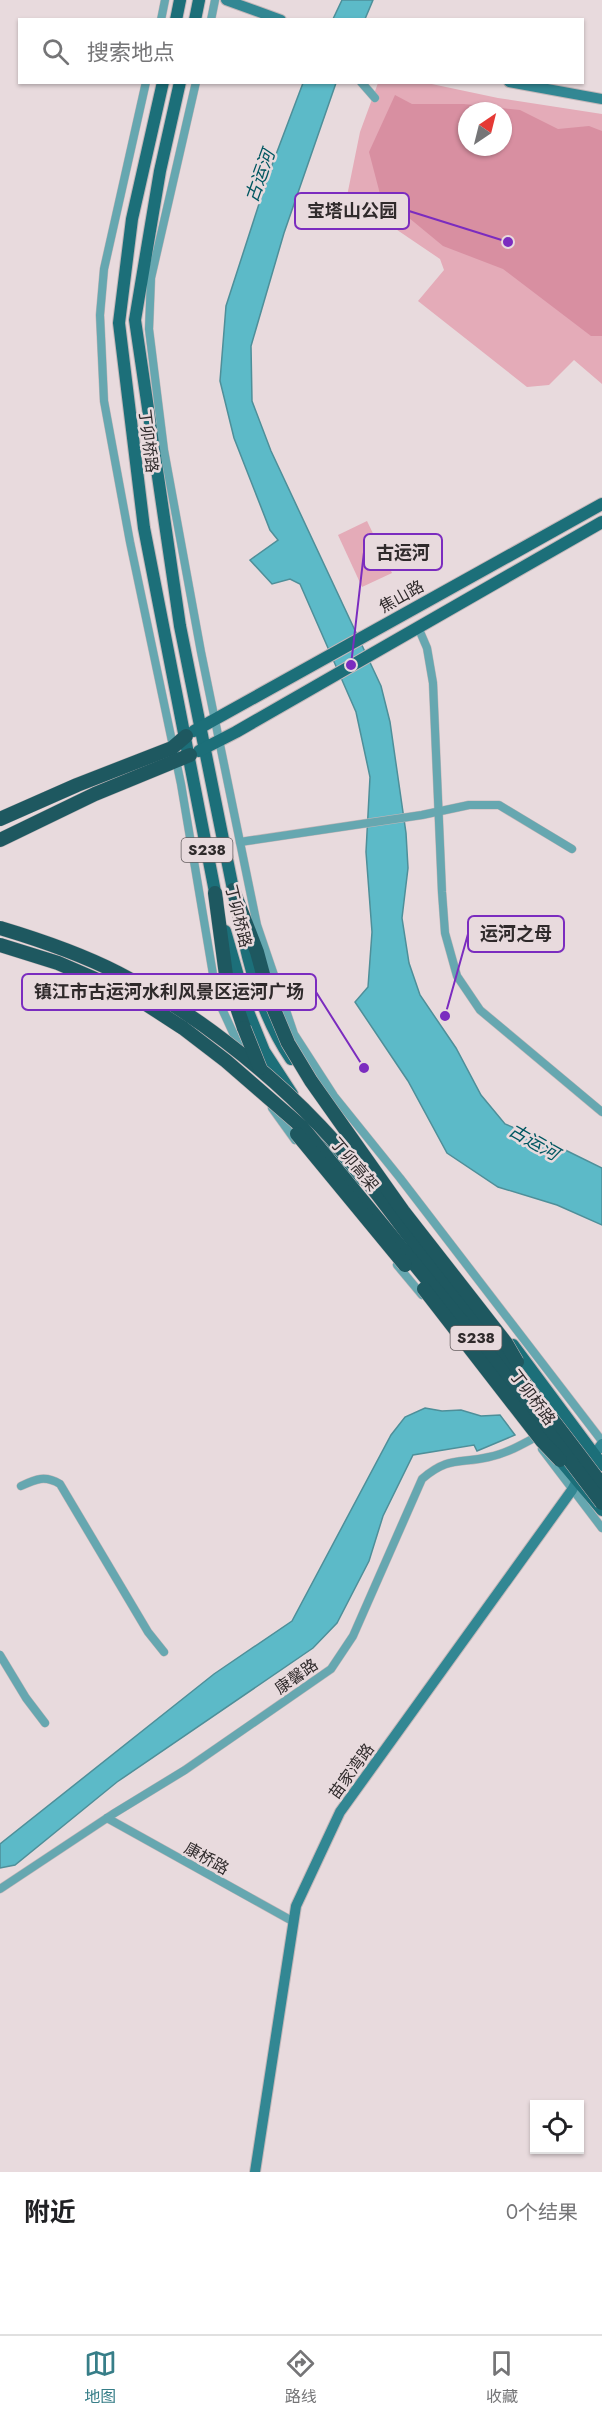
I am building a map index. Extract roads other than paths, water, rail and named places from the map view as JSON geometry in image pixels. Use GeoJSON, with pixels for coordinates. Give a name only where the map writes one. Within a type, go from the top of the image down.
{"type":"FeatureCollection","features":[{"type":"Feature","properties":{"kind":"highway"},"geometry":{"type":"LineString","coordinates":[[0,840],[173,755],[186,736]]}},
{"type":"Feature","properties":{"kind":"highway"},"geometry":{"type":"LineString","coordinates":[[0,819],[77,785],[173,755],[190,755]]}},
{"type":"Feature","properties":{"kind":"highway"},"geometry":{"type":"LineString","coordinates":[[233,890],[257,952],[270,1000],[288,1043],[310,1081],[403,1211],[506,1343],[544,1407]]}},
{"type":"Feature","properties":{"kind":"highway"},"geometry":{"type":"LineString","coordinates":[[215,893],[226,975],[261,1072],[286,1120],[420,1284],[542,1442],[601,1499]]}},
{"type":"Feature","properties":{"kind":"highway","name":"丁卯高架"},"geometry":{"type":"LineString","coordinates":[[0,928],[28,936],[116,972],[172,1004],[254,1065],[319,1125],[349,1171],[601,1499]]}},
{"type":"Feature","properties":{"kind":"highway","name":"丁卯高架"},"geometry":{"type":"LineString","coordinates":[[0,945],[58,963],[132,995],[175,1023],[234,1067],[302,1127],[349,1171],[544,1407],[601,1499]]}},
{"type":"Feature","properties":{"kind":"main road"},"geometry":{"type":"LineString","coordinates":[[176,18],[180,0]]}},
{"type":"Feature","properties":{"kind":"main road"},"geometry":{"type":"LineString","coordinates":[[196,18],[200,0]]}},
{"type":"Feature","properties":{"kind":"main road","name":"丁卯桥路"},"geometry":{"type":"LineString","coordinates":[[163,84],[132,219],[119,323],[144,528],[190,755],[215,893],[246,1004],[264,1051],[297,1102],[574,1485],[601,1499]]}},
{"type":"Feature","properties":{"kind":"main road","name":"丁卯桥路"},"geometry":{"type":"LineString","coordinates":[[180,84],[160,171],[135,320],[180,626],[233,890],[260,999],[275,1036],[316,1098],[478,1298],[602,1465]]}},
{"type":"Feature","properties":{"kind":"main road","name":"焦山路"},"geometry":{"type":"LineString","coordinates":[[186,736],[602,504]]}},
{"type":"Feature","properties":{"kind":"main road"},"geometry":{"type":"LineString","coordinates":[[190,755],[219,741],[602,522]]}},
{"type":"Feature","properties":{"kind":"street"},"geometry":{"type":"LineString","coordinates":[[161,18],[165,0]]}},
{"type":"Feature","properties":{"kind":"street"},"geometry":{"type":"LineString","coordinates":[[211,18],[215,0]]}},
{"type":"Feature","properties":{"kind":"street"},"geometry":{"type":"LineString","coordinates":[[226,0],[276,18]]}},
{"type":"Feature","properties":{"kind":"street"},"geometry":{"type":"LineString","coordinates":[[146,84],[104,269],[100,315],[104,401],[130,542],[173,755],[181,784],[217,998],[259,1090],[308,1158],[574,1485],[602,1528]]}},
{"type":"Feature","properties":{"kind":"street"},"geometry":{"type":"LineString","coordinates":[[196,84],[151,278],[149,329],[164,450],[215,721],[257,925],[294,1034],[334,1096],[400,1178],[602,1443]]}},
{"type":"Feature","properties":{"kind":"street"},"geometry":{"type":"LineString","coordinates":[[363,84],[375,98]]}},
{"type":"Feature","properties":{"kind":"street"},"geometry":{"type":"LineString","coordinates":[[520,84],[602,99]]}},
{"type":"Feature","properties":{"kind":"street"},"geometry":{"type":"LineString","coordinates":[[418,627],[427,648],[433,683],[445,933],[457,976],[480,1010],[602,1112]]}},
{"type":"Feature","properties":{"kind":"street"},"geometry":{"type":"LineString","coordinates":[[240,842],[469,806],[499,805],[572,849]]}},
{"type":"Feature","properties":{"kind":"street","name":"康馨路"},"geometry":{"type":"LineString","coordinates":[[0,1889],[106,1818],[185,1770],[331,1669],[353,1636],[422,1479],[435,1468],[451,1461],[500,1455],[534,1438]]}},
{"type":"Feature","properties":{"kind":"street","name":"苗家湾路"},"geometry":{"type":"LineString","coordinates":[[255,2172],[296,1906],[340,1812],[602,1443]]}},
{"type":"Feature","properties":{"kind":"street"},"geometry":{"type":"LineString","coordinates":[[21,1486],[40,1478],[50,1478],[60,1484],[148,1632],[164,1652]]}},
{"type":"Feature","properties":{"kind":"street"},"geometry":{"type":"LineString","coordinates":[[0,1656],[26,1698],[45,1723]]}},
{"type":"Feature","properties":{"kind":"street","name":"康桥路"},"geometry":{"type":"LineString","coordinates":[[106,1818],[294,1922]]}},
{"type":"Feature","properties":{"kind":"water"},"geometry":{"type":"Polygon","coordinates":[[[342,0],[373,0],[365,18],[333,18],[342,0]]]}},
{"type":"Feature","properties":{"kind":"water"},"geometry":{"type":"Polygon","coordinates":[[[303,84],[336,84],[284,233],[251,346],[252,401],[271,451],[381,686],[390,722],[406,833],[408,868],[402,918],[409,963],[420,995],[456,1048],[481,1095],[505,1124],[602,1168],[602,1225],[557,1205],[498,1187],[447,1153],[408,1081],[355,1002],[368,987],[372,932],[366,852],[370,777],[356,712],[300,584],[290,579],[272,584],[250,560],[278,540],[270,530],[234,438],[220,381],[226,306],[269,173],[303,84]]]}},
{"type":"Feature","properties":{"kind":"water"},"geometry":{"type":"Polygon","coordinates":[[[425,1408],[442,1411],[461,1410],[481,1416],[500,1415],[515,1435],[477,1451],[474,1445],[413,1455],[383,1516],[369,1561],[337,1623],[313,1648],[117,1782],[15,1865],[0,1868],[0,1844],[214,1674],[292,1621],[391,1435],[405,1417],[425,1408]]]}},
{"type":"Feature","properties":{"kind":"place","name":"宝塔山公园"},"geometry":{"type":"Point","coordinates":[508,242]}},
{"type":"Feature","properties":{"kind":"place","name":"古运河"},"geometry":{"type":"Point","coordinates":[351,665]}},
{"type":"Feature","properties":{"kind":"place","name":"运河之母"},"geometry":{"type":"Point","coordinates":[445,1016]}},
{"type":"Feature","properties":{"kind":"place","name":"镇江市古运河水利风景区运河广场"},"geometry":{"type":"Point","coordinates":[364,1068]}}]}
